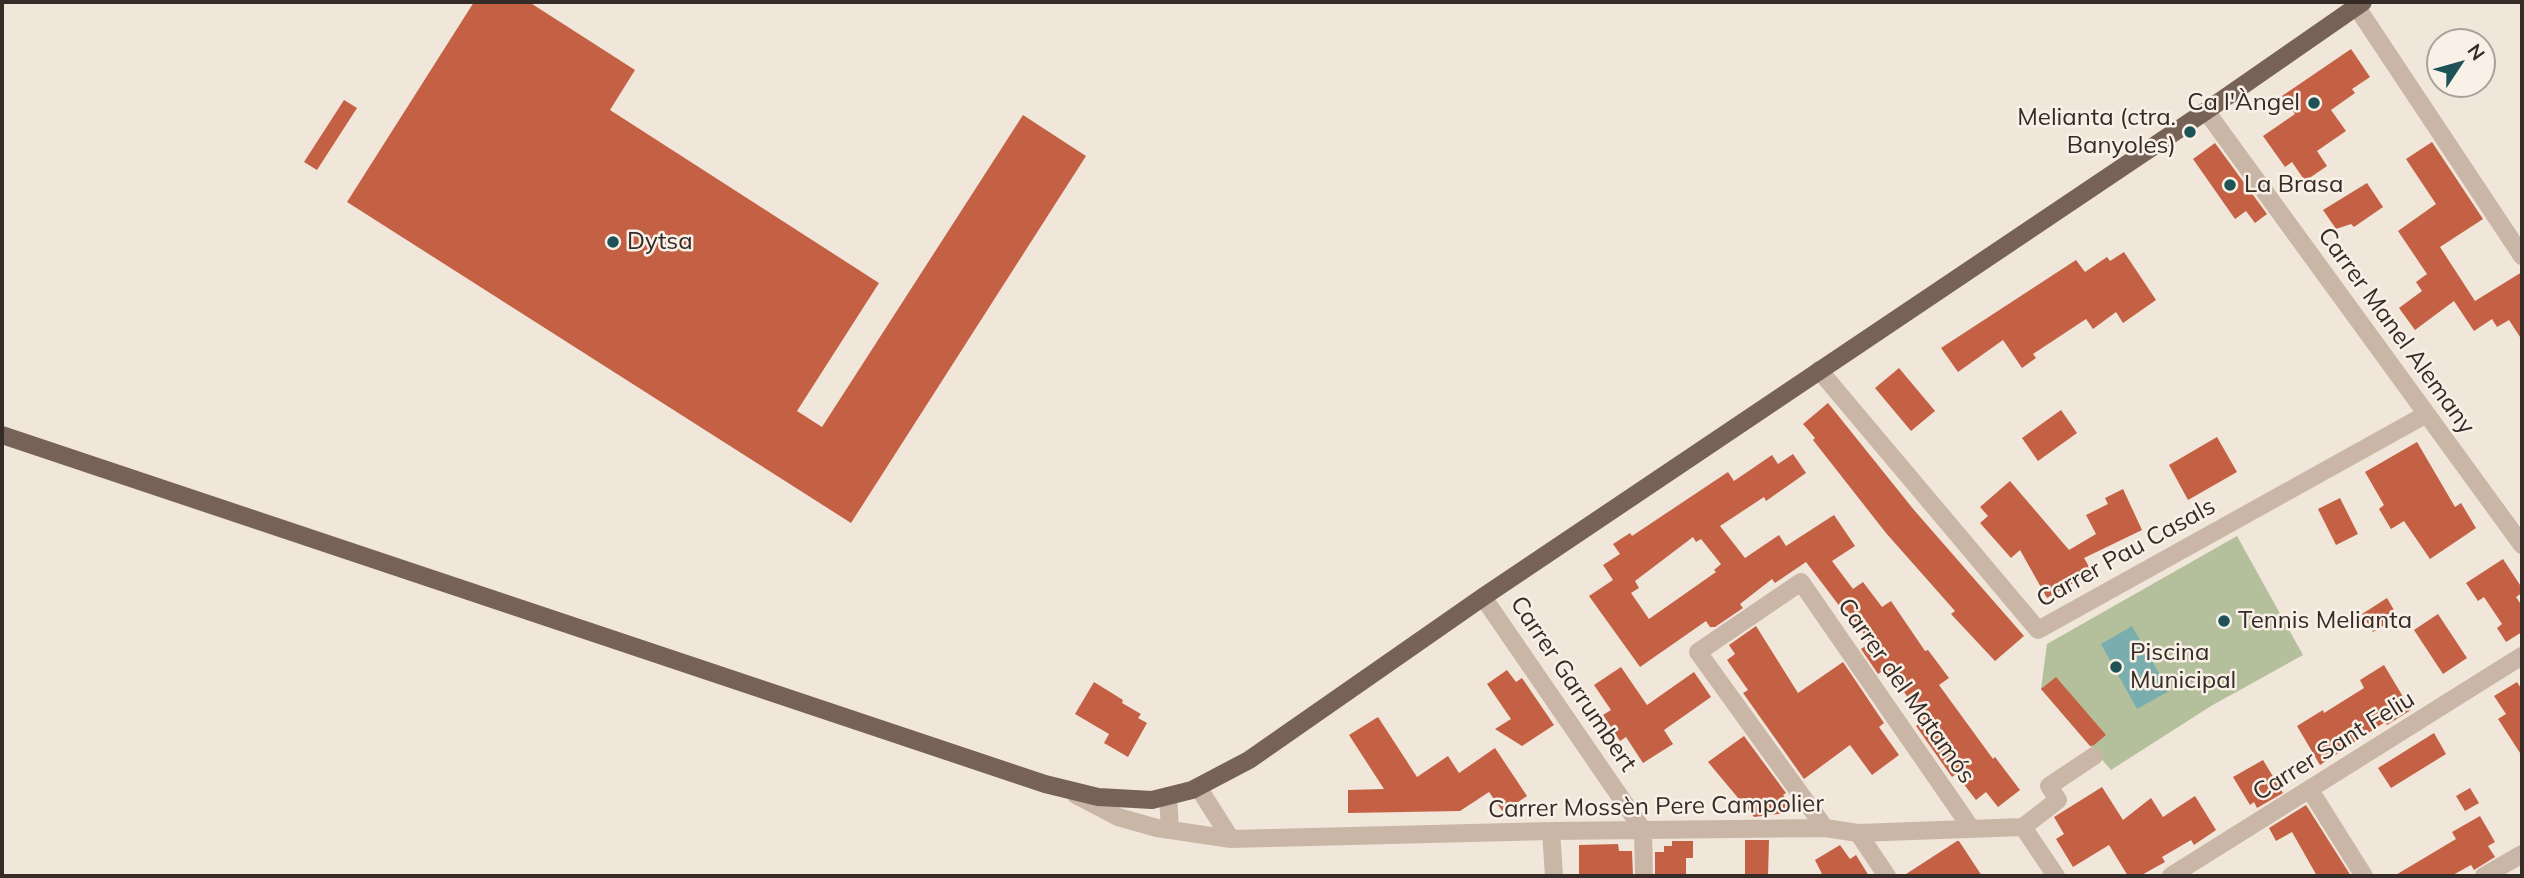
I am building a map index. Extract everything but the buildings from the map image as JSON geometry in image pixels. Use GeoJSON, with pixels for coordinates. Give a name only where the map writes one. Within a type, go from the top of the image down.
{"type":"FeatureCollection","features":[{"type":"Feature","properties":{"kind":"main road"},"geometry":{"type":"LineString","coordinates":[[2,435],[1067,790],[1122,800],[1168,796],[1198,787],[1249,760],[1483,597],[2206,111],[2359,4]]}},
{"type":"Feature","properties":{"kind":"street"},"geometry":{"type":"LineString","coordinates":[[2359,4],[2522,256]]}},
{"type":"Feature","properties":{"kind":"street","name":"Carrer Manel Alemany"},"geometry":{"type":"LineString","coordinates":[[2206,111],[2522,545]]}},
{"type":"Feature","properties":{"kind":"street","name":"Carrer Pau Casals"},"geometry":{"type":"LineString","coordinates":[[1819,370],[2038,630],[2426,415]]}},
{"type":"Feature","properties":{"kind":"street","name":"Carrer del Matamós"},"geometry":{"type":"LineString","coordinates":[[1825,828],[1698,652],[1801,582],[1971,828]]}},
{"type":"Feature","properties":{"kind":"street","name":"Carrer Garrumbert"},"geometry":{"type":"LineString","coordinates":[[1483,597],[1643,830]]}},
{"type":"Feature","properties":{"kind":"street","name":"Carrer Sant Feliu"},"geometry":{"type":"LineString","coordinates":[[2171,876],[2522,656]]}},
{"type":"Feature","properties":{"kind":"street"},"geometry":{"type":"LineString","coordinates":[[2056,876],[2023,827],[2058,800],[2049,786],[2094,756]]}},
{"type":"Feature","properties":{"kind":"street"},"geometry":{"type":"LineString","coordinates":[[1198,787],[1231,839]]}},
{"type":"Feature","properties":{"kind":"street","name":"Carrer Mossèn Pere Campolier"},"geometry":{"type":"LineString","coordinates":[[1067,790],[1118,817],[1170,830],[1231,839],[1825,828],[1858,833],[2023,827]]}},
{"type":"Feature","properties":{"kind":"street"},"geometry":{"type":"LineString","coordinates":[[2311,790],[2364,876]]}},
{"type":"Feature","properties":{"kind":"street"},"geometry":{"type":"LineString","coordinates":[[1168,796],[1170,830]]}},
{"type":"Feature","properties":{"kind":"street"},"geometry":{"type":"LineString","coordinates":[[1643,830],[1644,876]]}},
{"type":"Feature","properties":{"kind":"street"},"geometry":{"type":"LineString","coordinates":[[1551,831],[1554,876]]}},
{"type":"Feature","properties":{"kind":"street"},"geometry":{"type":"LineString","coordinates":[[1858,833],[1887,876]]}},
{"type":"Feature","properties":{"kind":"street"},"geometry":{"type":"LineString","coordinates":[[2484,876],[2522,854]]}},
{"type":"Feature","properties":{"kind":"green space"},"geometry":{"type":"Polygon","coordinates":[[[2237,536],[2303,655],[2211,706],[2111,770],[2041,689],[2047,644],[2237,536]]]}},
{"type":"Feature","properties":{"kind":"water"},"geometry":{"type":"Polygon","coordinates":[[[2132,626],[2169,691],[2137,709],[2101,644],[2132,626]]]}},
{"type":"Feature","properties":{"kind":"place","name":"Ca l'Àngel"},"geometry":{"type":"Point","coordinates":[2314,103]}},
{"type":"Feature","properties":{"kind":"place","name":"Melianta (ctra. Banyoles)"},"geometry":{"type":"Point","coordinates":[2190,132]}},
{"type":"Feature","properties":{"kind":"place","name":"La Brasa"},"geometry":{"type":"Point","coordinates":[2230,185]}},
{"type":"Feature","properties":{"kind":"place","name":"Dytsa"},"geometry":{"type":"Point","coordinates":[613,242]}},
{"type":"Feature","properties":{"kind":"place","name":"Tennis Melianta"},"geometry":{"type":"Point","coordinates":[2224,621]}},
{"type":"Feature","properties":{"kind":"place","name":"Piscina Municipal"},"geometry":{"type":"Point","coordinates":[2116,667]}}]}
